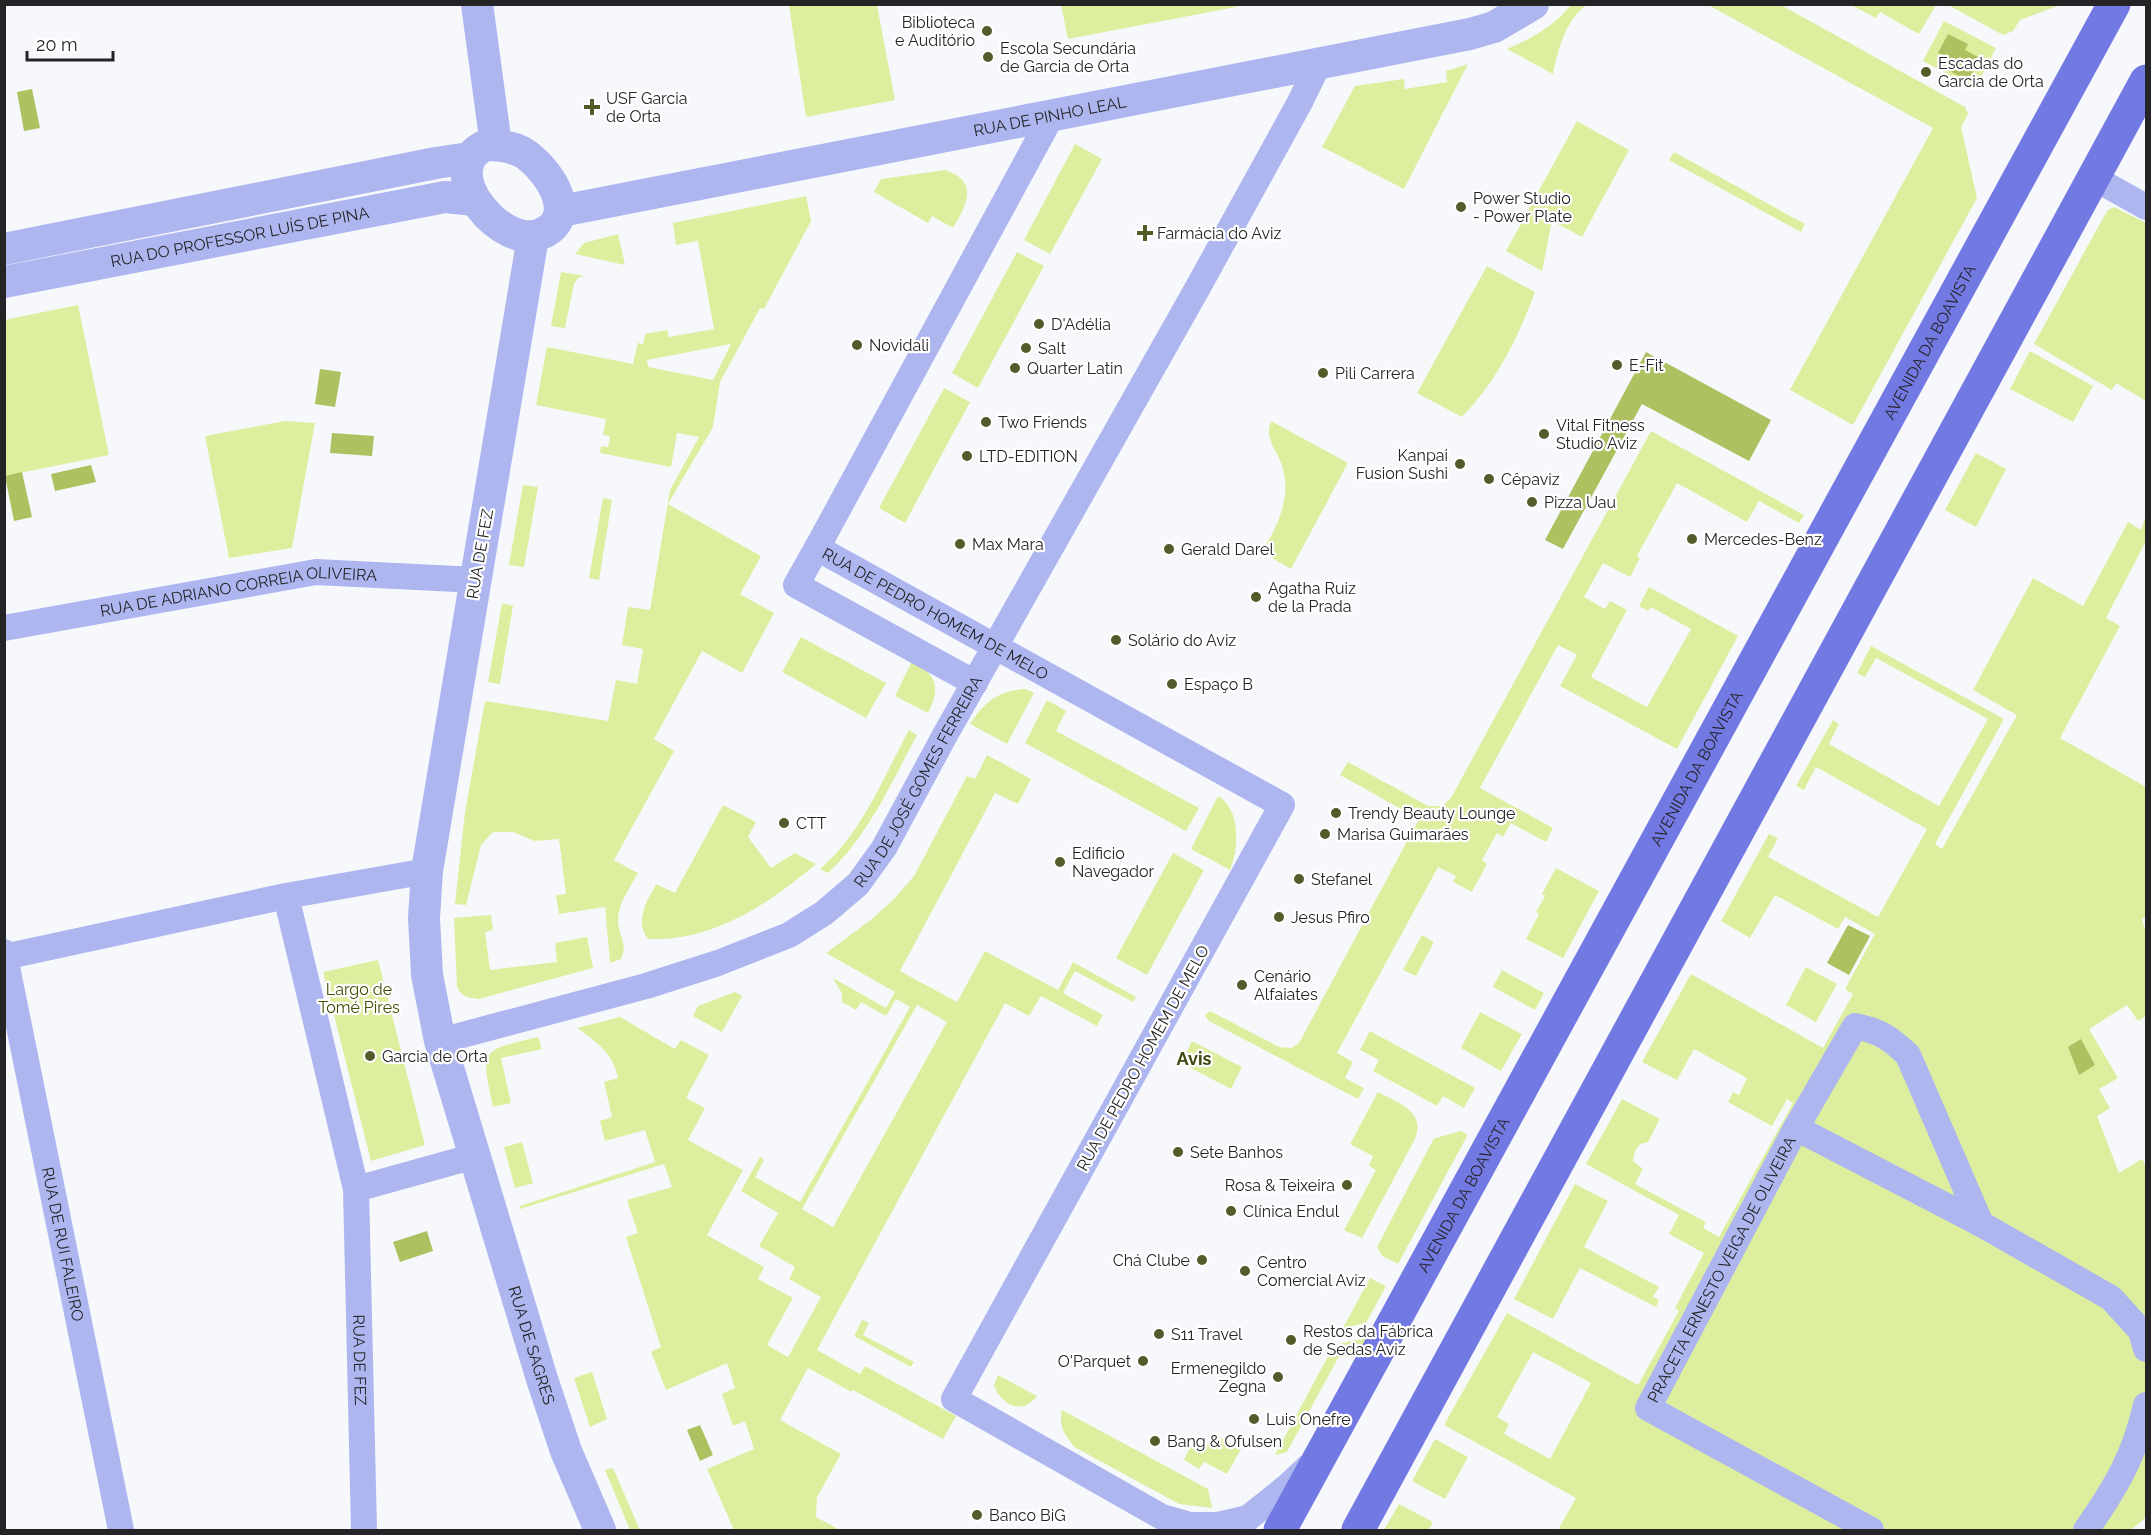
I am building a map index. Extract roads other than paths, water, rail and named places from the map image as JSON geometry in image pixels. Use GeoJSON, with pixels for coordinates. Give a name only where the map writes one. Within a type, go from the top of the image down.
{"type":"FeatureCollection","features":[{"type":"Feature","properties":{"kind":"main road","name":"AVENIDA DA BOAVISTA"},"geometry":{"type":"LineString","coordinates":[[1280,1530],[2114,4]]}},
{"type":"Feature","properties":{"kind":"main road"},"geometry":{"type":"LineString","coordinates":[[1358,1530],[2146,81]]}},
{"type":"Feature","properties":{"kind":"street"},"geometry":{"type":"LineString","coordinates":[[477,4],[482,152],[465,176],[475,200],[485,213],[501,226],[533,237],[545,233],[555,224],[561,211],[552,184],[538,166],[510,147],[482,152]]}},
{"type":"Feature","properties":{"kind":"street","name":"RUA DE PINHO LEAL"},"geometry":{"type":"LineString","coordinates":[[561,211],[1470,34],[1494,27],[1533,4]]}},
{"type":"Feature","properties":{"kind":"street","name":"RUA DE JOSÉ GOMES FERREIRA"},"geometry":{"type":"LineString","coordinates":[[440,1041],[646,986],[718,963],[789,935],[824,913],[858,884],[884,848],[1197,289],[1318,65]]}},
{"type":"Feature","properties":{"kind":"street","name":"RUA DE PEDRO HOMEM DE MELO"},"geometry":{"type":"LineString","coordinates":[[975,683],[796,585],[1052,115]]}},
{"type":"Feature","properties":{"kind":"street","name":"RUA DO PROFESSOR LUÍS DE PINA"},"geometry":{"type":"LineString","coordinates":[[4,249],[482,152]]}},
{"type":"Feature","properties":{"kind":"street"},"geometry":{"type":"LineString","coordinates":[[2094,178],[2146,207]]}},
{"type":"Feature","properties":{"kind":"street","name":"RUA DO PROFESSOR LUÍS DE PINA"},"geometry":{"type":"LineString","coordinates":[[4,282],[445,197],[475,200]]}},
{"type":"Feature","properties":{"kind":"street","name":"RUA DE FEZ"},"geometry":{"type":"LineString","coordinates":[[427,871],[533,237]]}},
{"type":"Feature","properties":{"kind":"street","name":"RUA DE PEDRO HOMEM DE MELO"},"geometry":{"type":"LineString","coordinates":[[817,548],[1282,805],[954,1400],[1162,1517],[1190,1525],[1218,1525],[1248,1518],[1288,1486],[1325,1449]]}},
{"type":"Feature","properties":{"kind":"street","name":"RUA DE ADRIANO CORREIA OLIVEIRA"},"geometry":{"type":"LineString","coordinates":[[4,628],[316,572],[476,580]]}},
{"type":"Feature","properties":{"kind":"street"},"geometry":{"type":"LineString","coordinates":[[5,956],[286,896],[427,871],[424,918],[427,975],[440,1041],[475,1156],[356,1190],[286,896]]}},
{"type":"Feature","properties":{"kind":"street","name":"RUA DE RUI FALEIRO"},"geometry":{"type":"LineString","coordinates":[[5,956],[121,1530]]}},
{"type":"Feature","properties":{"kind":"street","name":"PRACETA ERNESTO VEIGA DE OLIVEIRA"},"geometry":{"type":"LineString","coordinates":[[1871,1530],[1648,1408],[1796,1128],[1855,1026],[1875,1030],[1893,1040],[1908,1055],[1981,1224]]}},
{"type":"Feature","properties":{"kind":"street","name":"PRACETA ERNESTO VEIGA DE OLIVEIRA"},"geometry":{"type":"LineString","coordinates":[[1796,1128],[1981,1224],[2111,1298],[2140,1332],[2146,1349]]}},
{"type":"Feature","properties":{"kind":"street","name":"RUA DE SAGRES"},"geometry":{"type":"LineString","coordinates":[[475,1156],[552,1410],[566,1451],[600,1530]]}},
{"type":"Feature","properties":{"kind":"street","name":"RUA DE FEZ"},"geometry":{"type":"LineString","coordinates":[[356,1190],[364,1530]]}},
{"type":"Feature","properties":{"kind":"street"},"geometry":{"type":"LineString","coordinates":[[2086,1530],[2123,1473],[2140,1436],[2146,1406]]}},
{"type":"Feature","properties":{"kind":"place","name":"Biblioteca e Auditório"},"geometry":{"type":"Point","coordinates":[987,31]}},
{"type":"Feature","properties":{"kind":"place","name":"Escola Secundária de Garcia de Orta"},"geometry":{"type":"Point","coordinates":[988,57]}},
{"type":"Feature","properties":{"kind":"place","name":"Escadas do Garcia de Orta"},"geometry":{"type":"Point","coordinates":[1926,72]}},
{"type":"Feature","properties":{"kind":"place","name":"USF Garcia de Orta"},"geometry":{"type":"Point","coordinates":[592,107]}},
{"type":"Feature","properties":{"kind":"place","name":"Power Studio - Power Plate"},"geometry":{"type":"Point","coordinates":[1461,207]}},
{"type":"Feature","properties":{"kind":"place","name":"Farmácia do Aviz"},"geometry":{"type":"Point","coordinates":[1145,233]}},
{"type":"Feature","properties":{"kind":"place","name":"D'Adélia"},"geometry":{"type":"Point","coordinates":[1039,324]}},
{"type":"Feature","properties":{"kind":"place","name":"Novidali"},"geometry":{"type":"Point","coordinates":[857,345]}},
{"type":"Feature","properties":{"kind":"place","name":"Salt"},"geometry":{"type":"Point","coordinates":[1026,348]}},
{"type":"Feature","properties":{"kind":"place","name":"E-Fit"},"geometry":{"type":"Point","coordinates":[1617,365]}},
{"type":"Feature","properties":{"kind":"place","name":"Quarter Latin"},"geometry":{"type":"Point","coordinates":[1015,368]}},
{"type":"Feature","properties":{"kind":"place","name":"Pili Carrera"},"geometry":{"type":"Point","coordinates":[1323,373]}},
{"type":"Feature","properties":{"kind":"place","name":"Two Friends"},"geometry":{"type":"Point","coordinates":[986,422]}},
{"type":"Feature","properties":{"kind":"place","name":"Vital Fitness Studio Aviz"},"geometry":{"type":"Point","coordinates":[1544,434]}},
{"type":"Feature","properties":{"kind":"place","name":"LTD-EDITION"},"geometry":{"type":"Point","coordinates":[967,456]}},
{"type":"Feature","properties":{"kind":"place","name":"Kanpai Fusion Sushi"},"geometry":{"type":"Point","coordinates":[1460,464]}},
{"type":"Feature","properties":{"kind":"place","name":"Cêpaviz"},"geometry":{"type":"Point","coordinates":[1489,479]}},
{"type":"Feature","properties":{"kind":"place","name":"Pizza Uau"},"geometry":{"type":"Point","coordinates":[1532,502]}},
{"type":"Feature","properties":{"kind":"place","name":"Mercedes-Benz"},"geometry":{"type":"Point","coordinates":[1692,539]}},
{"type":"Feature","properties":{"kind":"place","name":"Max Mara"},"geometry":{"type":"Point","coordinates":[960,544]}},
{"type":"Feature","properties":{"kind":"place","name":"Gerald Darel"},"geometry":{"type":"Point","coordinates":[1169,549]}},
{"type":"Feature","properties":{"kind":"place","name":"Agatha Ruiz de la Prada"},"geometry":{"type":"Point","coordinates":[1256,597]}},
{"type":"Feature","properties":{"kind":"place","name":"Solário do Aviz"},"geometry":{"type":"Point","coordinates":[1116,640]}},
{"type":"Feature","properties":{"kind":"place","name":"Espaço B"},"geometry":{"type":"Point","coordinates":[1172,684]}},
{"type":"Feature","properties":{"kind":"place","name":"Trendy Beauty Lounge"},"geometry":{"type":"Point","coordinates":[1336,813]}},
{"type":"Feature","properties":{"kind":"place","name":"CTT"},"geometry":{"type":"Point","coordinates":[784,823]}},
{"type":"Feature","properties":{"kind":"place","name":"Marisa Guimarães"},"geometry":{"type":"Point","coordinates":[1325,834]}},
{"type":"Feature","properties":{"kind":"place","name":"Edificio Navegador"},"geometry":{"type":"Point","coordinates":[1060,862]}},
{"type":"Feature","properties":{"kind":"place","name":"Stefanel"},"geometry":{"type":"Point","coordinates":[1299,879]}},
{"type":"Feature","properties":{"kind":"place","name":"Jesus Pfiro"},"geometry":{"type":"Point","coordinates":[1279,917]}},
{"type":"Feature","properties":{"kind":"place","name":"Cenário Alfaiates"},"geometry":{"type":"Point","coordinates":[1242,985]}},
{"type":"Feature","properties":{"kind":"place","name":"Garcia de Orta"},"geometry":{"type":"Point","coordinates":[370,1056]}},
{"type":"Feature","properties":{"kind":"place","name":"Sete Banhos"},"geometry":{"type":"Point","coordinates":[1178,1152]}},
{"type":"Feature","properties":{"kind":"place","name":"Rosa & Teixeira"},"geometry":{"type":"Point","coordinates":[1347,1185]}},
{"type":"Feature","properties":{"kind":"place","name":"Clínica Endul"},"geometry":{"type":"Point","coordinates":[1231,1211]}},
{"type":"Feature","properties":{"kind":"place","name":"Chá Clube"},"geometry":{"type":"Point","coordinates":[1202,1260]}},
{"type":"Feature","properties":{"kind":"place","name":"Centro Comercial Aviz"},"geometry":{"type":"Point","coordinates":[1245,1271]}},
{"type":"Feature","properties":{"kind":"place","name":"S11 Travel"},"geometry":{"type":"Point","coordinates":[1159,1334]}},
{"type":"Feature","properties":{"kind":"place","name":"Restos da Fábrica de Sedas Aviz"},"geometry":{"type":"Point","coordinates":[1291,1340]}},
{"type":"Feature","properties":{"kind":"place","name":"O'Parquet"},"geometry":{"type":"Point","coordinates":[1143,1361]}},
{"type":"Feature","properties":{"kind":"place","name":"Ermenegildo Zegna"},"geometry":{"type":"Point","coordinates":[1278,1377]}},
{"type":"Feature","properties":{"kind":"place","name":"Luis Onefre"},"geometry":{"type":"Point","coordinates":[1254,1419]}},
{"type":"Feature","properties":{"kind":"place","name":"Bang & Ofulsen"},"geometry":{"type":"Point","coordinates":[1155,1441]}},
{"type":"Feature","properties":{"kind":"place","name":"Banco BiG"},"geometry":{"type":"Point","coordinates":[977,1515]}},
{"type":"Feature","properties":{"kind":"district","name":"Avis"},"geometry":{"type":"Point","coordinates":[1194,1058]}},
{"type":"Feature","properties":{"kind":"park label","name":"Largo de Tomé Pires"},"geometry":{"type":"Point","coordinates":[359,998]}}]}
